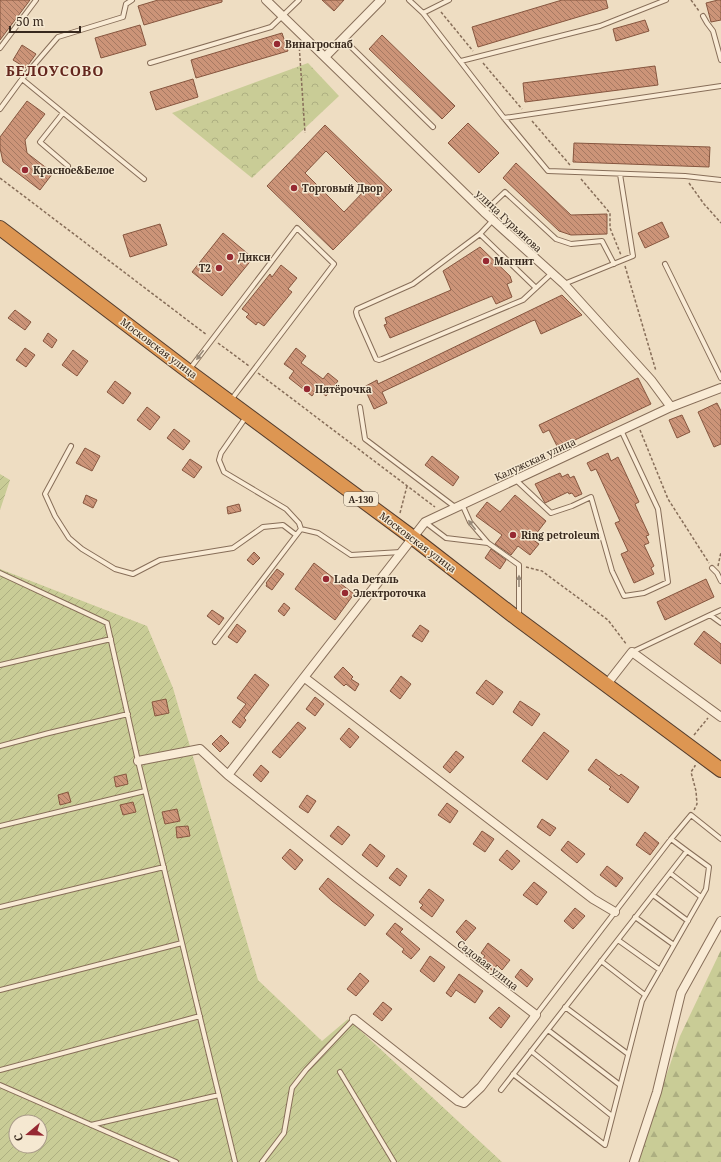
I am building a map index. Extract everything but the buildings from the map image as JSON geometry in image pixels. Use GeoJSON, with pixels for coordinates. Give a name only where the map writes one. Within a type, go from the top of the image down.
{"type":"FeatureCollection","features":[{"type":"Feature","properties":{"kind":"highway","name":"Московская улица"},"geometry":{"type":"LineString","coordinates":[[0,228],[188,371],[412,537],[519,620],[721,770]]}},
{"type":"Feature","properties":{"kind":"street","name":"улица Гурьянова"},"geometry":{"type":"LineString","coordinates":[[266,0],[484,212],[564,284],[651,380],[671,407]]}},
{"type":"Feature","properties":{"kind":"street"},"geometry":{"type":"LineString","coordinates":[[324,57],[380,0]]}},
{"type":"Feature","properties":{"kind":"street","name":"Калужская улица"},"geometry":{"type":"LineString","coordinates":[[228,775],[425,522],[671,407],[721,388]]}},
{"type":"Feature","properties":{"kind":"street"},"geometry":{"type":"LineString","coordinates":[[607,684],[632,652],[721,717]]}},
{"type":"Feature","properties":{"kind":"street"},"geometry":{"type":"LineString","coordinates":[[305,678],[593,900],[615,912]]}},
{"type":"Feature","properties":{"kind":"street","name":"Садовая улица"},"geometry":{"type":"LineString","coordinates":[[138,761],[200,749],[228,775],[359,879],[536,1015]]}},
{"type":"Feature","properties":{"kind":"street"},"geometry":{"type":"LineString","coordinates":[[634,1162],[657,1092],[680,993],[721,921]]}},
{"type":"Feature","properties":{"kind":"street"},"geometry":{"type":"LineString","coordinates":[[354,1019],[458,1101],[464,1103],[481,1087],[536,1015]]}},
{"type":"Feature","properties":{"kind":"lane"},"geometry":{"type":"LineString","coordinates":[[0,48],[36,0]]}},
{"type":"Feature","properties":{"kind":"lane"},"geometry":{"type":"LineString","coordinates":[[121,0],[126,4]]}},
{"type":"Feature","properties":{"kind":"lane"},"geometry":{"type":"LineString","coordinates":[[0,109],[22,79],[58,37],[123,17],[126,4],[132,0]]}},
{"type":"Feature","properties":{"kind":"lane"},"geometry":{"type":"LineString","coordinates":[[150,63],[271,27],[299,0]]}},
{"type":"Feature","properties":{"kind":"lane"},"geometry":{"type":"LineString","coordinates":[[409,0],[423,13],[504,118],[548,171],[684,176],[721,180]]}},
{"type":"Feature","properties":{"kind":"lane"},"geometry":{"type":"LineString","coordinates":[[423,13],[449,0]]}},
{"type":"Feature","properties":{"kind":"lane"},"geometry":{"type":"LineString","coordinates":[[461,61],[600,26],[666,0]]}},
{"type":"Feature","properties":{"kind":"lane"},"geometry":{"type":"LineString","coordinates":[[703,16],[713,31],[721,60]]}},
{"type":"Feature","properties":{"kind":"lane"},"geometry":{"type":"LineString","coordinates":[[342,38],[434,128]]}},
{"type":"Feature","properties":{"kind":"lane"},"geometry":{"type":"LineString","coordinates":[[22,79],[144,179]]}},
{"type":"Feature","properties":{"kind":"lane"},"geometry":{"type":"LineString","coordinates":[[504,118],[721,86]]}},
{"type":"Feature","properties":{"kind":"lane"},"geometry":{"type":"LineString","coordinates":[[63,112],[40,142],[68,166]]}},
{"type":"Feature","properties":{"kind":"lane"},"geometry":{"type":"LineString","coordinates":[[564,284],[633,256],[620,174]]}},
{"type":"Feature","properties":{"kind":"lane"},"geometry":{"type":"LineString","coordinates":[[484,212],[505,192],[556,239],[571,244],[602,241],[614,264]]}},
{"type":"Feature","properties":{"kind":"lane"},"geometry":{"type":"LineString","coordinates":[[493,220],[480,234],[413,284],[357,309],[357,316],[376,359],[382,359],[523,300],[552,274]]}},
{"type":"Feature","properties":{"kind":"lane"},"geometry":{"type":"LineString","coordinates":[[188,371],[297,228],[334,264],[230,402]]}},
{"type":"Feature","properties":{"kind":"lane"},"geometry":{"type":"LineString","coordinates":[[480,234],[536,288]]}},
{"type":"Feature","properties":{"kind":"lane"},"geometry":{"type":"LineString","coordinates":[[665,264],[721,378]]}},
{"type":"Feature","properties":{"kind":"lane"},"geometry":{"type":"LineString","coordinates":[[360,407],[365,439],[459,505],[470,522],[488,543],[519,565],[519,620]]}},
{"type":"Feature","properties":{"kind":"lane"},"geometry":{"type":"LineString","coordinates":[[246,417],[221,453],[219,460],[224,472],[286,509],[299,523],[301,529]]}},
{"type":"Feature","properties":{"kind":"lane"},"geometry":{"type":"LineString","coordinates":[[516,479],[551,513],[572,506],[591,497],[612,571],[624,596],[644,593],[668,582],[658,509],[621,430]]}},
{"type":"Feature","properties":{"kind":"lane"},"geometry":{"type":"LineString","coordinates":[[71,446],[45,494],[55,516],[69,538],[82,549],[115,569],[133,574],[160,560],[232,548],[263,527],[283,525],[296,535]]}},
{"type":"Feature","properties":{"kind":"lane"},"geometry":{"type":"LineString","coordinates":[[425,522],[446,538],[488,543]]}},
{"type":"Feature","properties":{"kind":"lane"},"geometry":{"type":"LineString","coordinates":[[215,642],[301,529]]}},
{"type":"Feature","properties":{"kind":"lane"},"geometry":{"type":"LineString","coordinates":[[301,529],[318,533],[350,555],[401,552]]}},
{"type":"Feature","properties":{"kind":"lane"},"geometry":{"type":"LineString","coordinates":[[712,568],[717,573],[721,581]]}},
{"type":"Feature","properties":{"kind":"lane"},"geometry":{"type":"LineString","coordinates":[[0,573],[107,623],[145,791],[235,1162]]}},
{"type":"Feature","properties":{"kind":"lane"},"geometry":{"type":"LineString","coordinates":[[632,652],[721,610]]}},
{"type":"Feature","properties":{"kind":"lane"},"geometry":{"type":"LineString","coordinates":[[710,615],[721,623]]}},
{"type":"Feature","properties":{"kind":"lane"},"geometry":{"type":"LineString","coordinates":[[0,665],[111,639]]}},
{"type":"Feature","properties":{"kind":"lane"},"geometry":{"type":"LineString","coordinates":[[0,746],[128,714]]}},
{"type":"Feature","properties":{"kind":"lane"},"geometry":{"type":"LineString","coordinates":[[0,826],[145,791]]}},
{"type":"Feature","properties":{"kind":"lane"},"geometry":{"type":"LineString","coordinates":[[536,1015],[691,815],[721,838]]}},
{"type":"Feature","properties":{"kind":"lane"},"geometry":{"type":"LineString","coordinates":[[513,1074],[605,1145],[642,1001],[706,889],[709,867],[671,839]]}},
{"type":"Feature","properties":{"kind":"lane"},"geometry":{"type":"LineString","coordinates":[[501,1090],[687,851]]}},
{"type":"Feature","properties":{"kind":"lane"},"geometry":{"type":"LineString","coordinates":[[0,907],[164,867]]}},
{"type":"Feature","properties":{"kind":"lane"},"geometry":{"type":"LineString","coordinates":[[670,873],[701,897]]}},
{"type":"Feature","properties":{"kind":"lane"},"geometry":{"type":"LineString","coordinates":[[652,895],[688,921]]}},
{"type":"Feature","properties":{"kind":"lane"},"geometry":{"type":"LineString","coordinates":[[635,917],[674,945]]}},
{"type":"Feature","properties":{"kind":"lane"},"geometry":{"type":"LineString","coordinates":[[618,940],[660,970]]}},
{"type":"Feature","properties":{"kind":"lane"},"geometry":{"type":"LineString","coordinates":[[0,990],[182,943]]}},
{"type":"Feature","properties":{"kind":"lane"},"geometry":{"type":"LineString","coordinates":[[601,961],[645,995]]}},
{"type":"Feature","properties":{"kind":"lane"},"geometry":{"type":"LineString","coordinates":[[566,1007],[628,1054]]}},
{"type":"Feature","properties":{"kind":"lane"},"geometry":{"type":"LineString","coordinates":[[0,1070],[200,1016]]}},
{"type":"Feature","properties":{"kind":"lane"},"geometry":{"type":"LineString","coordinates":[[262,1162],[284,1133],[292,1088],[306,1070],[354,1019]]}},
{"type":"Feature","properties":{"kind":"lane"},"geometry":{"type":"LineString","coordinates":[[548,1030],[620,1085]]}},
{"type":"Feature","properties":{"kind":"lane"},"geometry":{"type":"LineString","coordinates":[[531,1051],[612,1116]]}},
{"type":"Feature","properties":{"kind":"lane"},"geometry":{"type":"LineString","coordinates":[[340,1072],[394,1162]]}},
{"type":"Feature","properties":{"kind":"lane"},"geometry":{"type":"LineString","coordinates":[[0,1085],[176,1162]]}},
{"type":"Feature","properties":{"kind":"lane"},"geometry":{"type":"LineString","coordinates":[[91,1125],[219,1095]]}},
{"type":"Feature","properties":{"kind":"path"},"geometry":{"type":"LineString","coordinates":[[691,0],[703,16]]}},
{"type":"Feature","properties":{"kind":"path"},"geometry":{"type":"LineString","coordinates":[[436,7],[610,214],[610,228],[623,260],[656,371],[651,380]]}},
{"type":"Feature","properties":{"kind":"path"},"geometry":{"type":"LineString","coordinates":[[298,31],[305,133]]}},
{"type":"Feature","properties":{"kind":"path"},"geometry":{"type":"LineString","coordinates":[[684,176],[704,204],[721,224]]}},
{"type":"Feature","properties":{"kind":"path"},"geometry":{"type":"LineString","coordinates":[[0,178],[443,513]]}},
{"type":"Feature","properties":{"kind":"path"},"geometry":{"type":"LineString","coordinates":[[637,423],[668,499],[712,568]]}},
{"type":"Feature","properties":{"kind":"path"},"geometry":{"type":"LineString","coordinates":[[717,573],[721,552]]}},
{"type":"Feature","properties":{"kind":"path"},"geometry":{"type":"LineString","coordinates":[[519,565],[542,571],[608,620],[632,652]]}},
{"type":"Feature","properties":{"kind":"green space"},"geometry":{"type":"Polygon","coordinates":[[[308,63],[339,96],[252,178],[172,113],[308,63]]]}},
{"type":"Feature","properties":{"kind":"green space"},"geometry":{"type":"Polygon","coordinates":[[[0,474],[10,480],[0,510],[0,474]]]}},
{"type":"Feature","properties":{"kind":"green space"},"geometry":{"type":"Polygon","coordinates":[[[0,569],[147,626],[173,688],[258,980],[322,1041],[348,1019],[502,1162],[0,1162],[0,569]]]}},
{"type":"Feature","properties":{"kind":"green space"},"geometry":{"type":"Polygon","coordinates":[[[721,950],[721,1162],[636,1162],[680,1036],[721,950]]]}},
{"type":"Feature","properties":{"kind":"place","name":"Винагроснаб"},"geometry":{"type":"Point","coordinates":[277,44]}},
{"type":"Feature","properties":{"kind":"place","name":"Красное&Белое"},"geometry":{"type":"Point","coordinates":[25,170]}},
{"type":"Feature","properties":{"kind":"place","name":"Торговый Двор"},"geometry":{"type":"Point","coordinates":[294,188]}},
{"type":"Feature","properties":{"kind":"place","name":"Дикси"},"geometry":{"type":"Point","coordinates":[230,257]}},
{"type":"Feature","properties":{"kind":"place","name":"Магнит"},"geometry":{"type":"Point","coordinates":[486,261]}},
{"type":"Feature","properties":{"kind":"place","name":"T2"},"geometry":{"type":"Point","coordinates":[219,268]}},
{"type":"Feature","properties":{"kind":"place","name":"Пятёрочка"},"geometry":{"type":"Point","coordinates":[307,389]}},
{"type":"Feature","properties":{"kind":"place","name":"Ring petroleum"},"geometry":{"type":"Point","coordinates":[513,535]}},
{"type":"Feature","properties":{"kind":"place","name":"Lada Dеталь"},"geometry":{"type":"Point","coordinates":[326,579]}},
{"type":"Feature","properties":{"kind":"place","name":"Электроточка"},"geometry":{"type":"Point","coordinates":[345,593]}},
{"type":"Feature","properties":{"kind":"district","name":"БЕЛОУСОВО"},"geometry":{"type":"Point","coordinates":[55,70]}}]}
